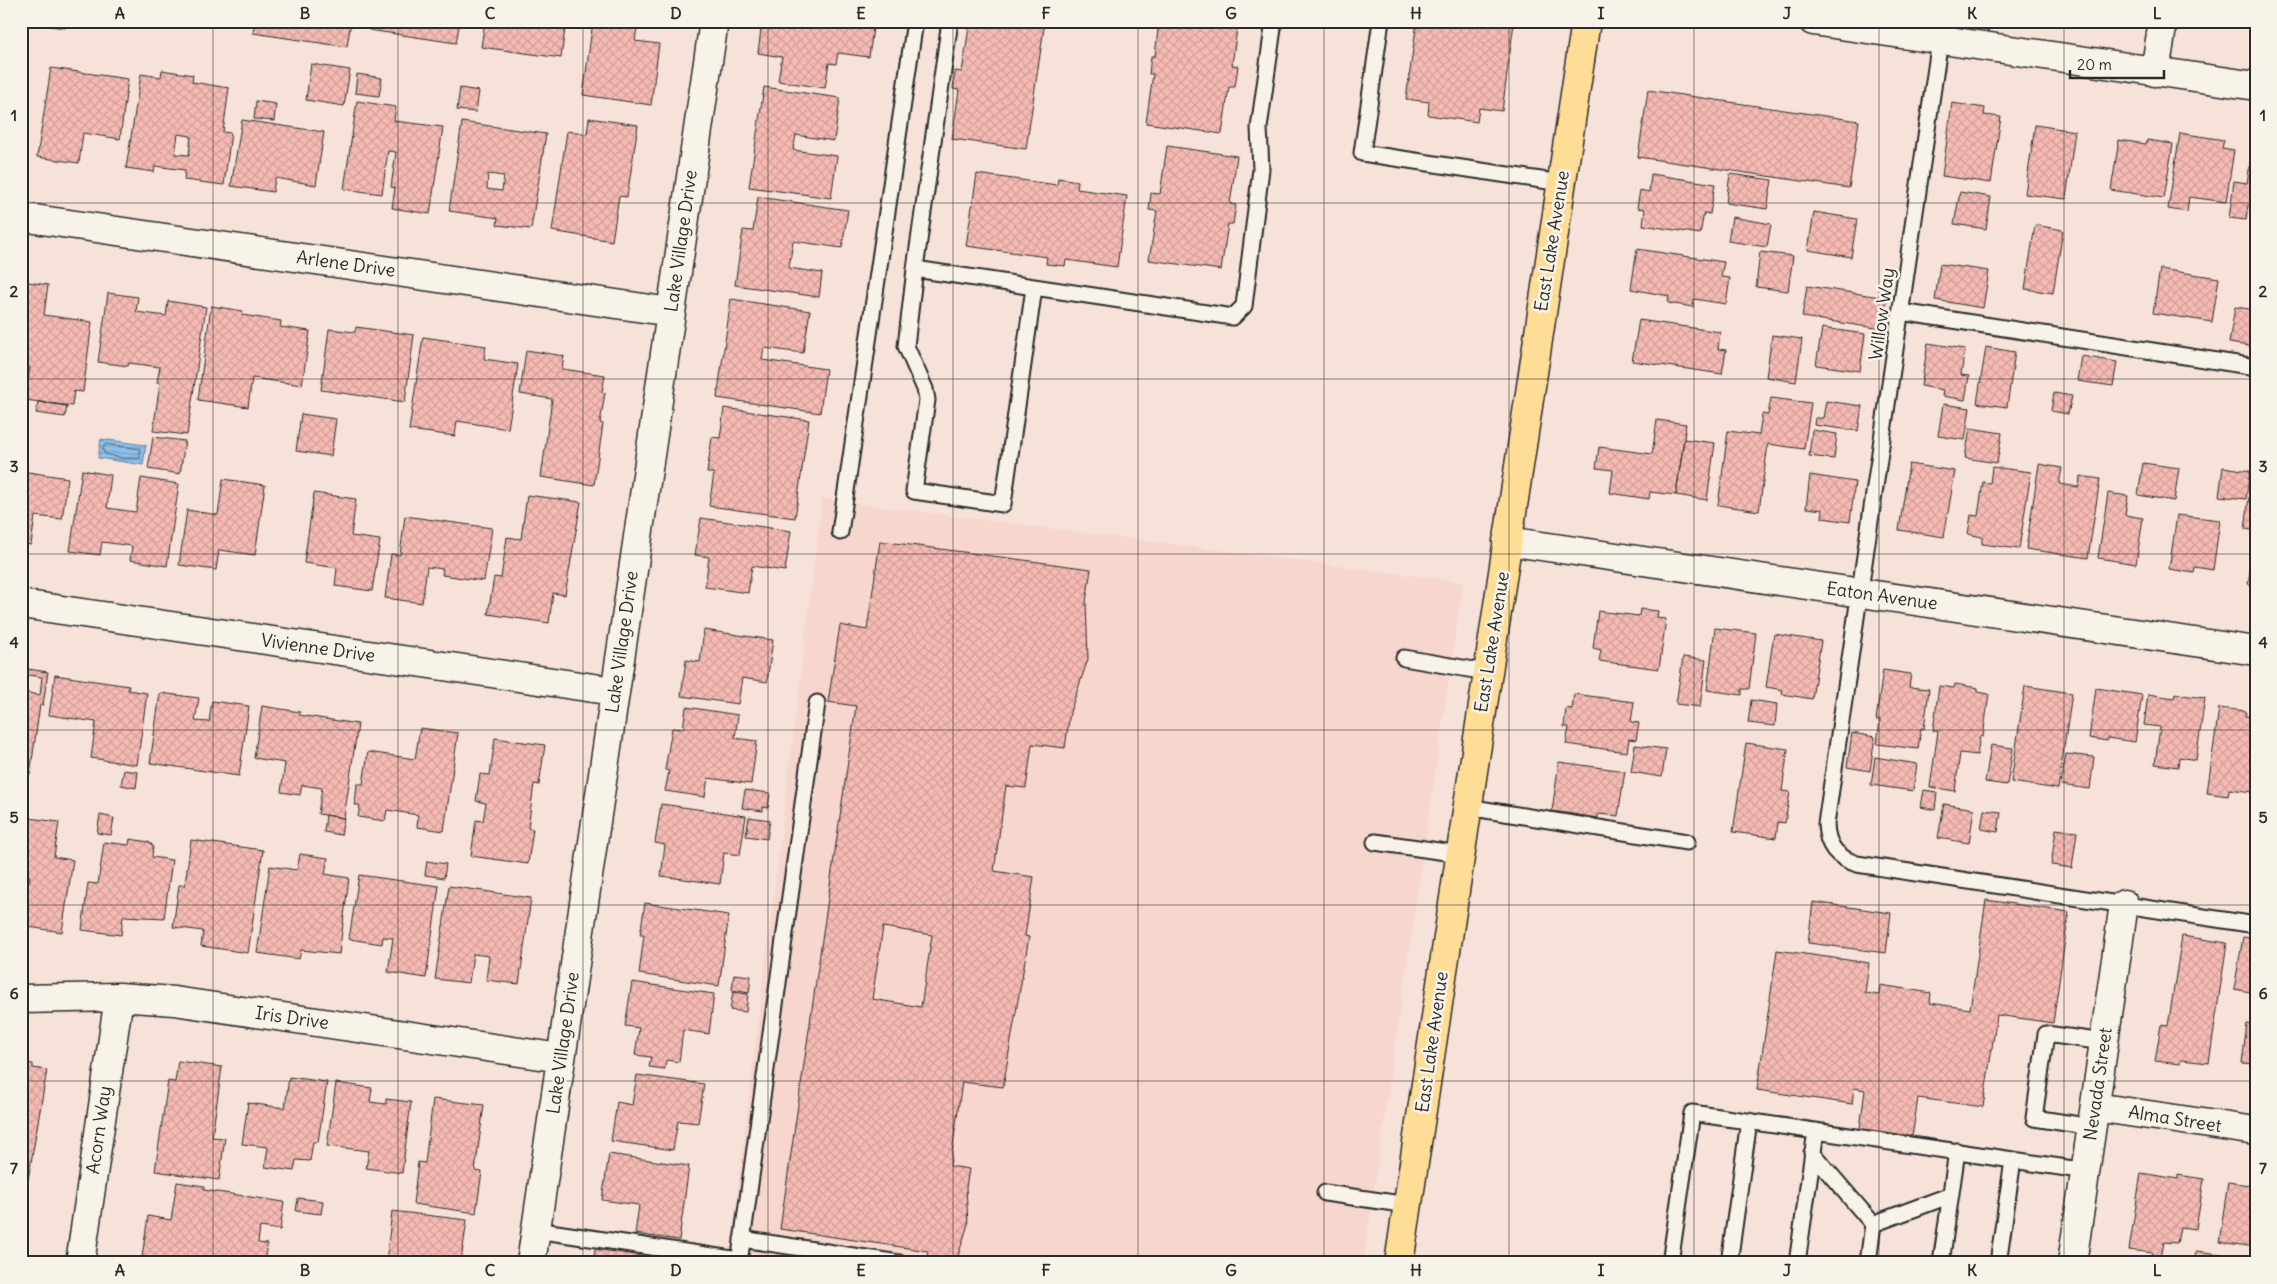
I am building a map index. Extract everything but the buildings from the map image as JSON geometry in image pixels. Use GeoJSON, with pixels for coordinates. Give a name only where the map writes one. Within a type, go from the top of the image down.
{"type":"FeatureCollection","features":[{"type":"Feature","properties":{"kind":"main road","name":"East Lake Avenue"},"geometry":{"type":"LineString","coordinates":[[1399,1263],[1486,672],[1586,21]]}},
{"type":"Feature","properties":{"kind":"street","name":"Lake Village Drive"},"geometry":{"type":"LineString","coordinates":[[532,1263],[614,691],[714,21]]}},
{"type":"Feature","properties":{"kind":"street"},"geometry":{"type":"LineString","coordinates":[[1814,21],[1901,28],[1940,40],[2256,86]]}},
{"type":"Feature","properties":{"kind":"street"},"geometry":{"type":"LineString","coordinates":[[2156,72],[2163,21]]}},
{"type":"Feature","properties":{"kind":"street","name":"Arlene Drive"},"geometry":{"type":"LineString","coordinates":[[21,217],[671,312]]}},
{"type":"Feature","properties":{"kind":"street","name":"Eaton Avenue"},"geometry":{"type":"LineString","coordinates":[[1507,541],[2256,651]]}},
{"type":"Feature","properties":{"kind":"street","name":"Vivienne Drive"},"geometry":{"type":"LineString","coordinates":[[21,604],[614,691]]}},
{"type":"Feature","properties":{"kind":"street","name":"Nevada Street"},"geometry":{"type":"LineString","coordinates":[[2072,1263],[2124,904]]}},
{"type":"Feature","properties":{"kind":"street","name":"Iris Drive"},"geometry":{"type":"LineString","coordinates":[[21,999],[119,997],[208,1006],[561,1058]]}},
{"type":"Feature","properties":{"kind":"street","name":"Acorn Way"},"geometry":{"type":"LineString","coordinates":[[80,1263],[119,997]]}},
{"type":"Feature","properties":{"kind":"street","name":"Alma Street"},"geometry":{"type":"LineString","coordinates":[[2093,1117],[2256,1131]]}},
{"type":"Feature","properties":{"kind":"lane"},"geometry":{"type":"LineString","coordinates":[[840,532],[915,21]]}},
{"type":"Feature","properties":{"kind":"lane"},"geometry":{"type":"LineString","coordinates":[[950,21],[906,346],[926,389],[927,400],[914,491],[1003,504],[1034,288]]}},
{"type":"Feature","properties":{"kind":"lane"},"geometry":{"type":"LineString","coordinates":[[915,269],[1233,317],[1244,306],[1262,169],[1259,128],[1274,21]]}},
{"type":"Feature","properties":{"kind":"lane"},"geometry":{"type":"LineString","coordinates":[[1381,21],[1362,153],[1561,182]]}},
{"type":"Feature","properties":{"kind":"lane","name":"Willow Way"},"geometry":{"type":"LineString","coordinates":[[1940,40],[1826,824],[1827,839],[1833,850],[1844,860],[1857,864],[2256,925]]}},
{"type":"Feature","properties":{"kind":"lane"},"geometry":{"type":"LineString","coordinates":[[1901,312],[2256,367]]}},
{"type":"Feature","properties":{"kind":"lane"},"geometry":{"type":"LineString","coordinates":[[1404,658],[1486,672]]}},
{"type":"Feature","properties":{"kind":"lane"},"geometry":{"type":"LineString","coordinates":[[536,1230],[739,1261],[817,703]]}},
{"type":"Feature","properties":{"kind":"lane"},"geometry":{"type":"LineString","coordinates":[[1467,807],[1687,842]]}},
{"type":"Feature","properties":{"kind":"lane"},"geometry":{"type":"LineString","coordinates":[[1375,842],[1460,854]]}},
{"type":"Feature","properties":{"kind":"lane"},"geometry":{"type":"LineString","coordinates":[[2093,1117],[2034,1118],[2046,1034],[2104,1042]]}},
{"type":"Feature","properties":{"kind":"lane"},"geometry":{"type":"LineString","coordinates":[[1670,1263],[1692,1113],[2086,1171]]}},
{"type":"Feature","properties":{"kind":"lane"},"geometry":{"type":"LineString","coordinates":[[1729,1263],[1749,1121]]}},
{"type":"Feature","properties":{"kind":"lane"},"geometry":{"type":"LineString","coordinates":[[1797,1263],[1816,1131]]}},
{"type":"Feature","properties":{"kind":"lane"},"geometry":{"type":"LineString","coordinates":[[1941,1263],[1957,1151]]}},
{"type":"Feature","properties":{"kind":"lane"},"geometry":{"type":"LineString","coordinates":[[1812,1153],[1873,1224],[1868,1263]]}},
{"type":"Feature","properties":{"kind":"lane"},"geometry":{"type":"LineString","coordinates":[[1998,1263],[2013,1160]]}},
{"type":"Feature","properties":{"kind":"lane"},"geometry":{"type":"LineString","coordinates":[[1325,1193],[1408,1206]]}},
{"type":"Feature","properties":{"kind":"lane"},"geometry":{"type":"LineString","coordinates":[[1873,1224],[1951,1195]]}},
{"type":"Feature","properties":{"kind":"lane"},"geometry":{"type":"LineString","coordinates":[[742,1239],[898,1263]]}},
{"type":"Feature","properties":{"kind":"shaded area"},"geometry":{"type":"Polygon","coordinates":[[[822,499],[1463,582],[1363,1263],[729,1263],[822,499]]]}},
{"type":"Feature","properties":{"kind":"water"},"geometry":{"type":"Polygon","coordinates":[[[101,439],[146,445],[143,465],[98,458],[101,439]]]}}]}
